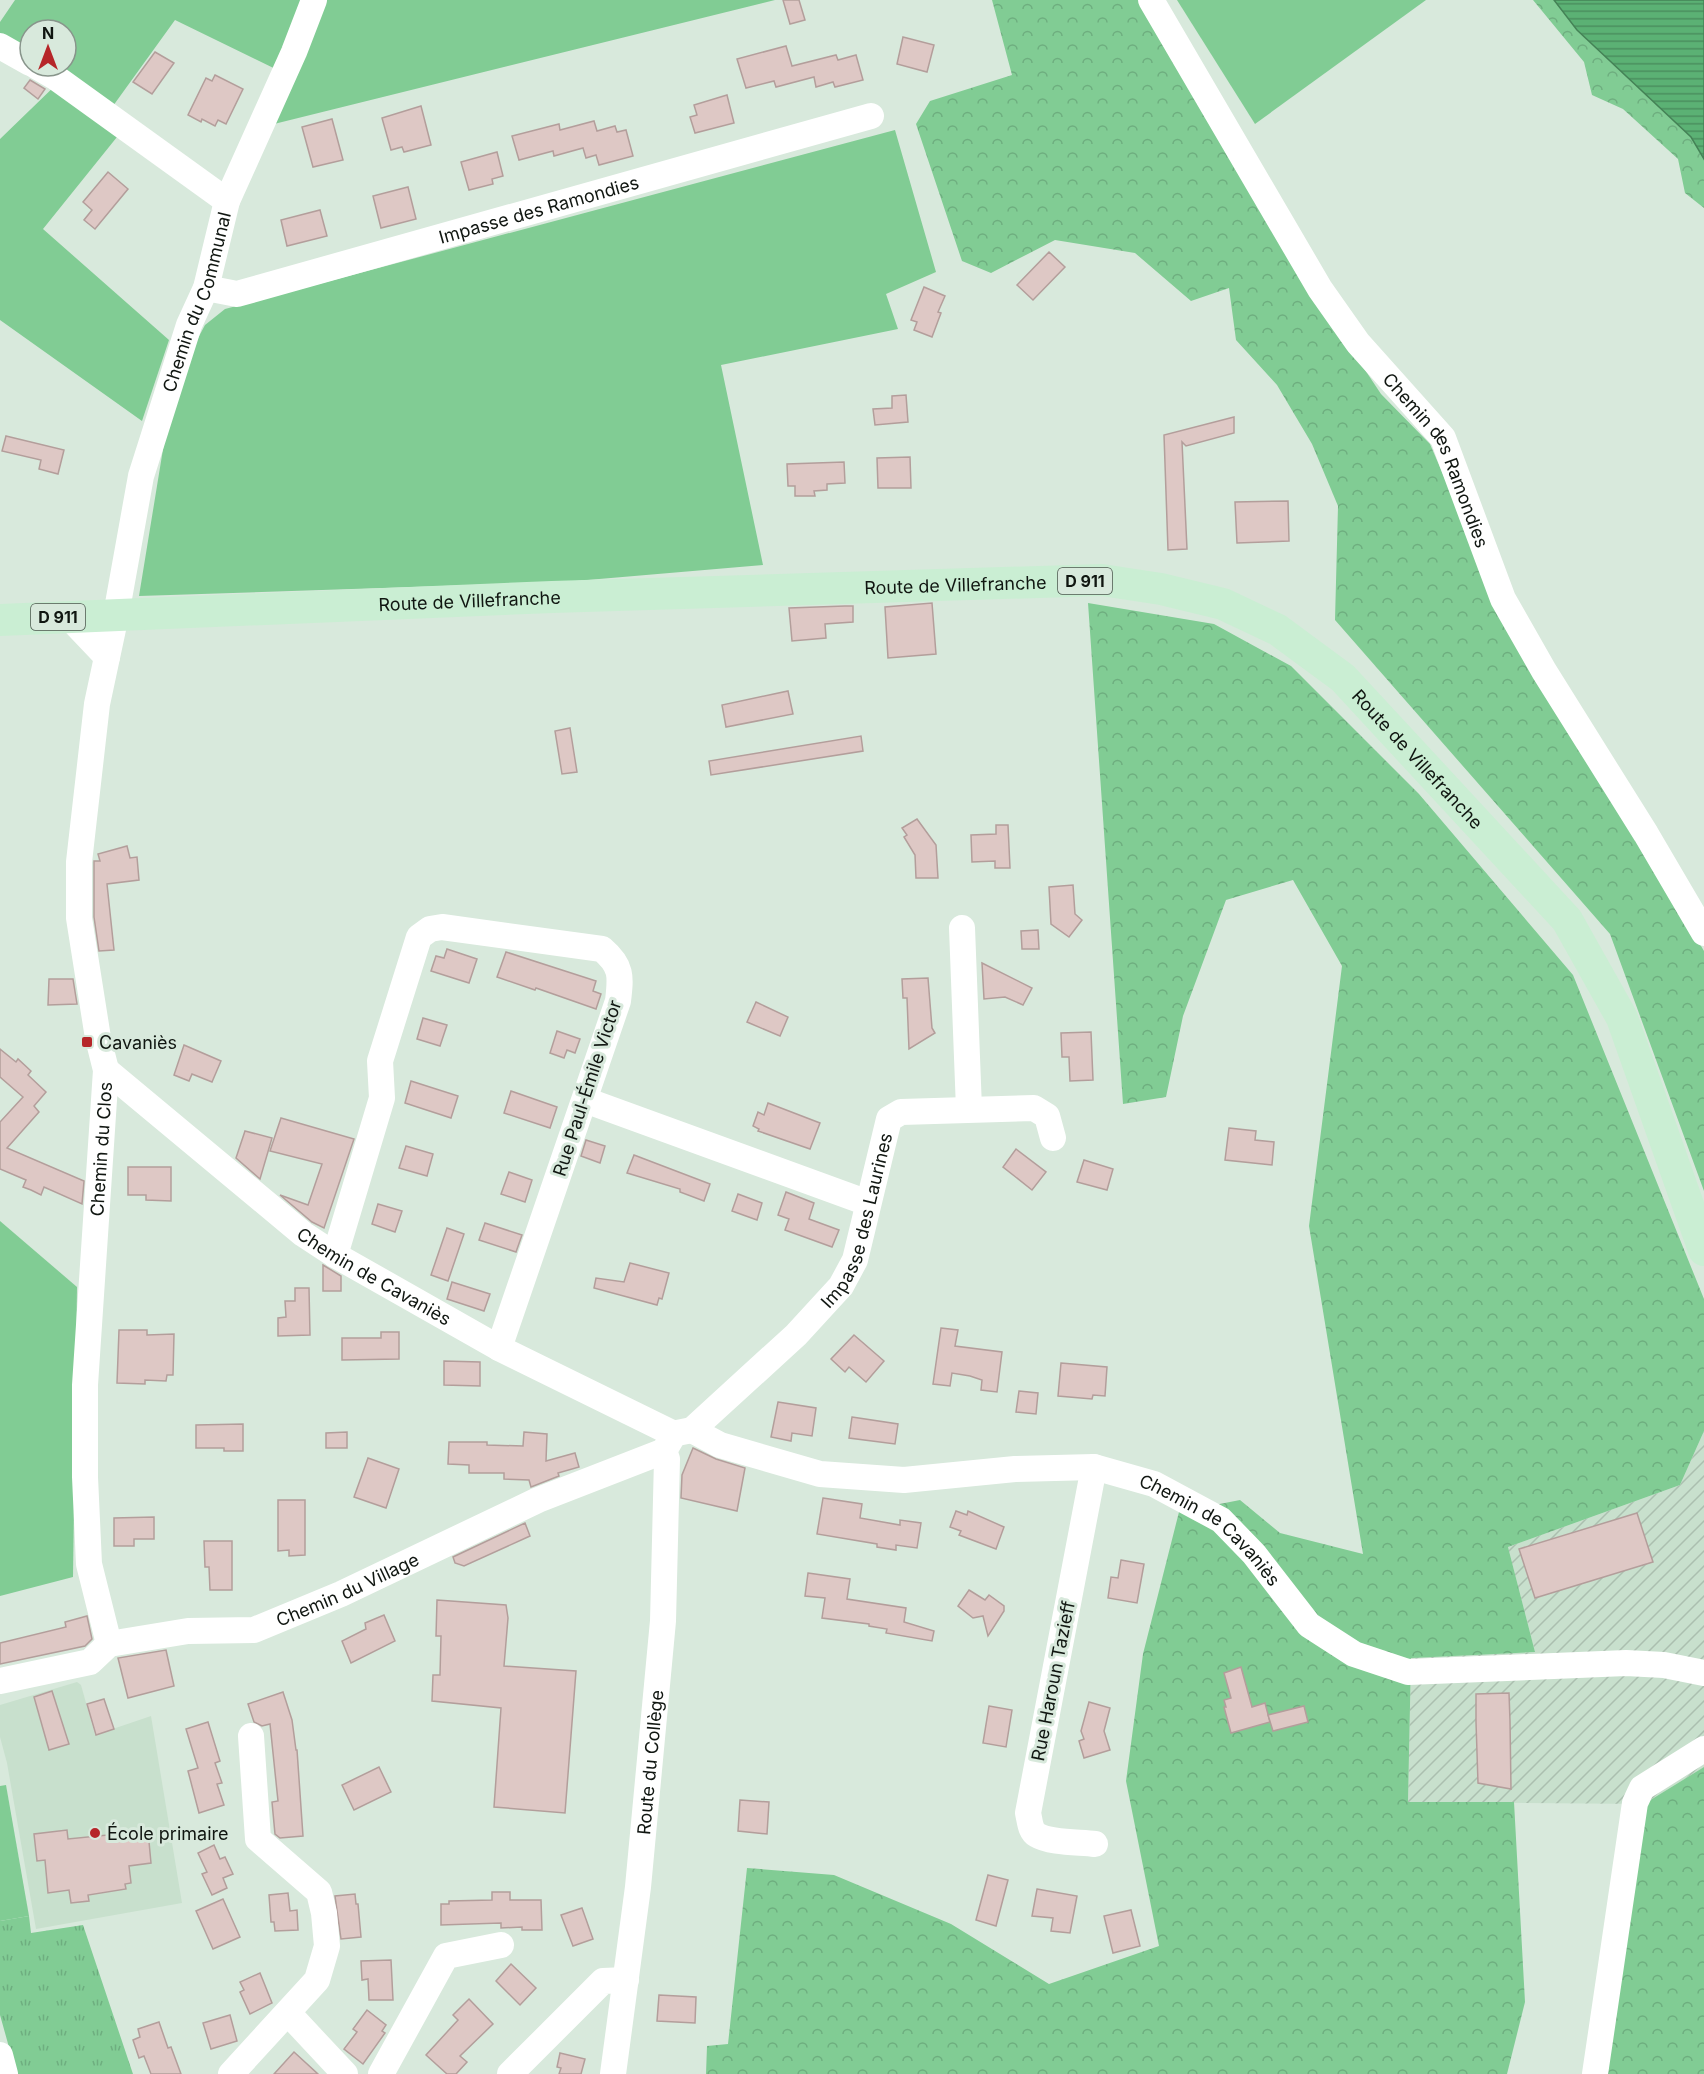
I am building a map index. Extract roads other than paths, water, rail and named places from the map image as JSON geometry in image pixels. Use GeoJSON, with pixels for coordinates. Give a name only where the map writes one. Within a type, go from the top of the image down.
{"type":"FeatureCollection","features":[{"type":"Feature","properties":{"kind":"main road","name":"Route de Villefranche"},"geometry":{"type":"LineString","coordinates":[[0,620],[552,597],[1102,580],[1161,589],[1223,604],[1278,630],[1343,678],[1567,920],[1622,1018],[1704,1250]]}},
{"type":"Feature","properties":{"kind":"street","name":"Chemin du Communal"},"geometry":{"type":"LineString","coordinates":[[116,615],[141,476],[189,325],[206,288],[227,201],[294,52],[314,0]]}},
{"type":"Feature","properties":{"kind":"street","name":"Chemin des Ramondies"},"geometry":{"type":"LineString","coordinates":[[1151,0],[1320,290],[1358,343],[1443,438],[1503,599],[1544,671],[1646,834],[1704,933]]}},
{"type":"Feature","properties":{"kind":"street"},"geometry":{"type":"LineString","coordinates":[[0,46],[18,56]]}},
{"type":"Feature","properties":{"kind":"street"},"geometry":{"type":"LineString","coordinates":[[58,78],[227,201]]}},
{"type":"Feature","properties":{"kind":"street","name":"Impasse des Ramondies"},"geometry":{"type":"LineString","coordinates":[[206,288],[237,294],[872,116]]}},
{"type":"Feature","properties":{"kind":"street","name":"Chemin du Clos"},"geometry":{"type":"LineString","coordinates":[[109,1644],[89,1564],[85,1488],[85,1385],[106,1070],[98,1038],[80,918],[79,862],[97,704],[116,615]]}},
{"type":"Feature","properties":{"kind":"street"},"geometry":{"type":"LineString","coordinates":[[69,617],[107,657]]}},
{"type":"Feature","properties":{"kind":"street","name":"Rue Paul-Émile Victor"},"geometry":{"type":"LineString","coordinates":[[334,1256],[382,1098],[380,1061],[419,937],[430,929],[442,927],[602,949],[615,960],[620,977],[618,1001],[499,1348]]}},
{"type":"Feature","properties":{"kind":"street"},"geometry":{"type":"LineString","coordinates":[[962,928],[969,1109]]}},
{"type":"Feature","properties":{"kind":"street","name":"Chemin de Cavaniès"},"geometry":{"type":"LineString","coordinates":[[106,1070],[303,1234],[334,1256],[499,1348],[676,1438],[720,1445],[820,1474],[904,1480],[1015,1469],[1094,1467],[1154,1484],[1221,1520],[1254,1554],[1309,1625],[1354,1654],[1408,1672],[1626,1663],[1664,1665],[1704,1673]]}},
{"type":"Feature","properties":{"kind":"street"},"geometry":{"type":"LineString","coordinates":[[585,1100],[868,1203]]}},
{"type":"Feature","properties":{"kind":"street","name":"Impasse des Laurines"},"geometry":{"type":"LineString","coordinates":[[676,1438],[796,1335],[841,1286],[855,1260],[889,1119],[901,1112],[1034,1108],[1047,1116],[1053,1138]]}},
{"type":"Feature","properties":{"kind":"street","name":"Chemin du Village"},"geometry":{"type":"LineString","coordinates":[[109,1644],[188,1631],[254,1630],[341,1594],[538,1500],[676,1438]]}},
{"type":"Feature","properties":{"kind":"street","name":"Route du Collège"},"geometry":{"type":"LineString","coordinates":[[613,2074],[638,1887],[663,1621],[667,1459],[676,1438]]}},
{"type":"Feature","properties":{"kind":"street","name":"Rue Haroun Tazieff"},"geometry":{"type":"LineString","coordinates":[[1094,1467],[1028,1813],[1032,1829],[1037,1835],[1051,1839],[1095,1844]]}},
{"type":"Feature","properties":{"kind":"street"},"geometry":{"type":"LineString","coordinates":[[0,1681],[90,1662],[109,1644]]}},
{"type":"Feature","properties":{"kind":"street"},"geometry":{"type":"LineString","coordinates":[[231,2074],[317,1980],[327,1946],[326,1921],[319,1892],[258,1839],[251,1736]]}},
{"type":"Feature","properties":{"kind":"street"},"geometry":{"type":"LineString","coordinates":[[1595,2074],[1635,1803],[1642,1788],[1704,1749]]}},
{"type":"Feature","properties":{"kind":"street"},"geometry":{"type":"LineString","coordinates":[[381,2074],[446,1956],[501,1945]]}},
{"type":"Feature","properties":{"kind":"street"},"geometry":{"type":"LineString","coordinates":[[510,2074],[603,1981],[626,1980]]}},
{"type":"Feature","properties":{"kind":"street"},"geometry":{"type":"LineString","coordinates":[[288,2013],[345,2074]]}},
{"type":"Feature","properties":{"kind":"street"},"geometry":{"type":"LineString","coordinates":[[0,2055],[5,2074]]}},
{"type":"Feature","properties":{"kind":"place","name":"Cavaniès"},"geometry":{"type":"Point","coordinates":[87,1042]}},
{"type":"Feature","properties":{"kind":"place","name":"École primaire"},"geometry":{"type":"Point","coordinates":[95,1833]}}]}
